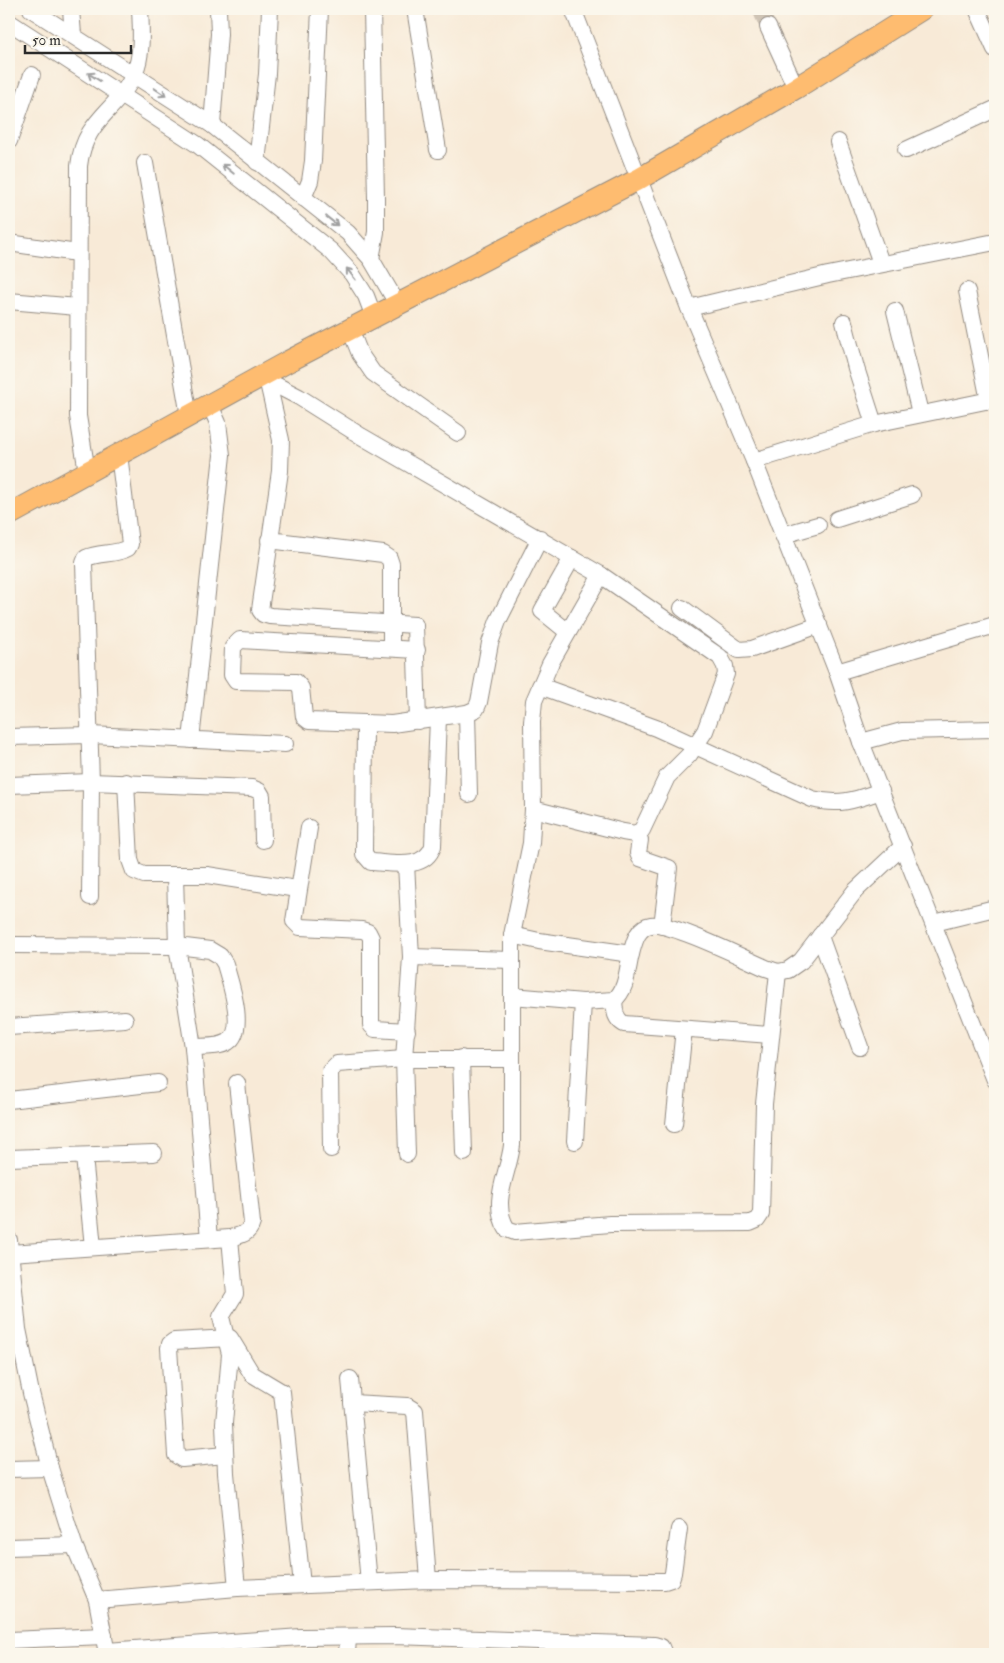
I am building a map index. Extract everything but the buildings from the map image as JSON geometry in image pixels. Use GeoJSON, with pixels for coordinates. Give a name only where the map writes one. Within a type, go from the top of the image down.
{"type":"FeatureCollection","features":[{"type":"Feature","properties":{"kind":"main road"},"geometry":{"type":"LineString","coordinates":[[9,515],[189,416],[267,377],[350,329],[639,179],[796,88],[922,9]]}},
{"type":"Feature","properties":{"kind":"street"},"geometry":{"type":"LineString","coordinates":[[31,9],[212,125],[348,233],[371,259],[398,304]]}},
{"type":"Feature","properties":{"kind":"street"},"geometry":{"type":"LineString","coordinates":[[71,9],[73,35]]}},
{"type":"Feature","properties":{"kind":"street"},"geometry":{"type":"LineString","coordinates":[[87,472],[78,416],[77,254],[81,149],[86,136],[121,94],[134,74],[141,34],[140,9]]}},
{"type":"Feature","properties":{"kind":"street"},"geometry":{"type":"LineString","coordinates":[[212,125],[220,34],[218,9]]}},
{"type":"Feature","properties":{"kind":"street"},"geometry":{"type":"LineString","coordinates":[[257,162],[267,74],[270,9]]}},
{"type":"Feature","properties":{"kind":"street"},"geometry":{"type":"LineString","coordinates":[[303,198],[310,181],[314,161],[320,9]]}},
{"type":"Feature","properties":{"kind":"street"},"geometry":{"type":"LineString","coordinates":[[371,259],[376,232],[372,9]]}},
{"type":"Feature","properties":{"kind":"street"},"geometry":{"type":"LineString","coordinates":[[415,9],[438,150]]}},
{"type":"Feature","properties":{"kind":"street"},"geometry":{"type":"LineString","coordinates":[[573,9],[689,308],[754,461],[837,672],[861,742],[995,1080]]}},
{"type":"Feature","properties":{"kind":"street"},"geometry":{"type":"LineString","coordinates":[[977,9],[995,49]]}},
{"type":"Feature","properties":{"kind":"street"},"geometry":{"type":"LineString","coordinates":[[9,22],[198,145],[331,251],[352,274],[366,296],[374,317]]}},
{"type":"Feature","properties":{"kind":"street"},"geometry":{"type":"LineString","coordinates":[[768,27],[796,88]]}},
{"type":"Feature","properties":{"kind":"street"},"geometry":{"type":"LineString","coordinates":[[9,141],[32,75]]}},
{"type":"Feature","properties":{"kind":"street"},"geometry":{"type":"LineString","coordinates":[[906,150],[995,109]]}},
{"type":"Feature","properties":{"kind":"street"},"geometry":{"type":"LineString","coordinates":[[838,142],[881,263]]}},
{"type":"Feature","properties":{"kind":"street"},"geometry":{"type":"LineString","coordinates":[[145,163],[189,416]]}},
{"type":"Feature","properties":{"kind":"street"},"geometry":{"type":"LineString","coordinates":[[689,308],[881,263],[995,242]]}},
{"type":"Feature","properties":{"kind":"street"},"geometry":{"type":"LineString","coordinates":[[9,244],[77,254]]}},
{"type":"Feature","properties":{"kind":"street"},"geometry":{"type":"LineString","coordinates":[[754,461],[874,424],[992,400],[967,291]]}},
{"type":"Feature","properties":{"kind":"street"},"geometry":{"type":"LineString","coordinates":[[9,301],[77,307]]}},
{"type":"Feature","properties":{"kind":"street"},"geometry":{"type":"LineString","coordinates":[[895,310],[920,414]]}},
{"type":"Feature","properties":{"kind":"street"},"geometry":{"type":"LineString","coordinates":[[844,322],[874,424]]}},
{"type":"Feature","properties":{"kind":"street"},"geometry":{"type":"LineString","coordinates":[[350,329],[360,354],[373,373],[458,433]]}},
{"type":"Feature","properties":{"kind":"street"},"geometry":{"type":"LineString","coordinates":[[267,377],[362,436],[602,575],[720,658],[725,666],[726,674],[705,731],[697,746],[667,777],[647,823],[642,830],[635,834]]}},
{"type":"Feature","properties":{"kind":"street"},"geometry":{"type":"LineString","coordinates":[[267,377],[281,440],[280,471],[259,605],[263,614],[415,625],[418,721]]}},
{"type":"Feature","properties":{"kind":"street"},"geometry":{"type":"LineString","coordinates":[[191,740],[222,455],[218,423],[210,405]]}},
{"type":"Feature","properties":{"kind":"street"},"geometry":{"type":"LineString","coordinates":[[90,897],[91,782],[84,563],[86,558],[92,555],[123,551],[130,544],[119,454]]}},
{"type":"Feature","properties":{"kind":"street"},"geometry":{"type":"LineString","coordinates":[[838,519],[912,495]]}},
{"type":"Feature","properties":{"kind":"street"},"geometry":{"type":"LineString","coordinates":[[783,535],[818,525]]}},
{"type":"Feature","properties":{"kind":"street"},"geometry":{"type":"LineString","coordinates":[[417,650],[240,640],[233,647],[232,675],[234,680],[296,682],[301,688],[304,718],[309,720],[365,724],[418,721],[467,713],[476,709],[480,702],[490,643],[498,621],[540,538]]}},
{"type":"Feature","properties":{"kind":"street"},"geometry":{"type":"LineString","coordinates":[[269,540],[383,554],[389,558],[391,564],[391,648]]}},
{"type":"Feature","properties":{"kind":"street"},"geometry":{"type":"LineString","coordinates":[[568,632],[542,611],[572,558]]}},
{"type":"Feature","properties":{"kind":"street"},"geometry":{"type":"LineString","coordinates":[[602,575],[568,632],[534,700],[532,722],[533,809],[531,843],[512,935],[512,1145],[510,1161],[501,1186],[500,1200],[504,1224],[507,1229],[515,1232],[690,1222],[750,1222],[757,1220],[761,1214],[764,1104],[778,972]]}},
{"type":"Feature","properties":{"kind":"street"},"geometry":{"type":"LineString","coordinates":[[682,608],[740,650],[752,649],[819,626]]}},
{"type":"Feature","properties":{"kind":"street"},"geometry":{"type":"LineString","coordinates":[[837,672],[995,625]]}},
{"type":"Feature","properties":{"kind":"street"},"geometry":{"type":"LineString","coordinates":[[540,686],[616,712],[697,746],[812,799],[830,804],[845,803],[881,791]]}},
{"type":"Feature","properties":{"kind":"street"},"geometry":{"type":"LineString","coordinates":[[467,713],[469,794]]}},
{"type":"Feature","properties":{"kind":"street"},"geometry":{"type":"LineString","coordinates":[[365,724],[364,854],[371,862],[406,864],[421,861],[430,856],[438,718]]}},
{"type":"Feature","properties":{"kind":"street"},"geometry":{"type":"LineString","coordinates":[[861,742],[902,731],[995,729]]}},
{"type":"Feature","properties":{"kind":"street"},"geometry":{"type":"LineString","coordinates":[[9,737],[90,735],[285,744]]}},
{"type":"Feature","properties":{"kind":"street"},"geometry":{"type":"LineString","coordinates":[[126,782],[130,860],[134,870],[144,875],[223,876],[297,889]]}},
{"type":"Feature","properties":{"kind":"street"},"geometry":{"type":"LineString","coordinates":[[9,785],[126,782],[252,788],[259,790],[262,796],[262,840]]}},
{"type":"Feature","properties":{"kind":"street"},"geometry":{"type":"LineString","coordinates":[[533,809],[635,834],[640,840],[638,852],[640,858],[669,868],[662,926]]}},
{"type":"Feature","properties":{"kind":"street"},"geometry":{"type":"LineString","coordinates":[[309,828],[293,916],[296,925],[300,927],[362,930],[368,932],[371,938],[370,1026],[376,1029],[407,1032]]}},
{"type":"Feature","properties":{"kind":"street"},"geometry":{"type":"LineString","coordinates":[[771,1035],[624,1024],[618,1021],[615,1014],[614,1000],[622,990],[635,938],[642,929],[651,925],[662,926],[778,972],[788,970],[801,961],[856,891],[903,846]]}},
{"type":"Feature","properties":{"kind":"street"},"geometry":{"type":"LineString","coordinates":[[406,864],[411,957],[404,1059],[407,1154]]}},
{"type":"Feature","properties":{"kind":"street"},"geometry":{"type":"LineString","coordinates":[[175,875],[177,946],[193,1047],[209,1240]]}},
{"type":"Feature","properties":{"kind":"street"},"geometry":{"type":"LineString","coordinates":[[934,923],[995,908]]}},
{"type":"Feature","properties":{"kind":"street"},"geometry":{"type":"LineString","coordinates":[[512,935],[539,941],[631,954]]}},
{"type":"Feature","properties":{"kind":"street"},"geometry":{"type":"LineString","coordinates":[[820,936],[860,1047]]}},
{"type":"Feature","properties":{"kind":"street"},"geometry":{"type":"LineString","coordinates":[[9,945],[177,946],[210,950],[220,956],[228,976],[238,1024],[236,1035],[227,1043],[193,1047]]}},
{"type":"Feature","properties":{"kind":"street"},"geometry":{"type":"LineString","coordinates":[[411,957],[512,960]]}},
{"type":"Feature","properties":{"kind":"street"},"geometry":{"type":"LineString","coordinates":[[512,996],[583,1002],[614,1000]]}},
{"type":"Feature","properties":{"kind":"street"},"geometry":{"type":"LineString","coordinates":[[575,1141],[583,1002]]}},
{"type":"Feature","properties":{"kind":"street"},"geometry":{"type":"LineString","coordinates":[[9,1027],[125,1020]]}},
{"type":"Feature","properties":{"kind":"street"},"geometry":{"type":"LineString","coordinates":[[674,1124],[684,1029]]}},
{"type":"Feature","properties":{"kind":"street"},"geometry":{"type":"LineString","coordinates":[[461,1058],[464,1153]]}},
{"type":"Feature","properties":{"kind":"street"},"geometry":{"type":"LineString","coordinates":[[330,1149],[330,1071],[337,1064],[404,1059],[511,1059]]}},
{"type":"Feature","properties":{"kind":"street"},"geometry":{"type":"LineString","coordinates":[[9,1100],[158,1083]]}},
{"type":"Feature","properties":{"kind":"street"},"geometry":{"type":"LineString","coordinates":[[106,1647],[96,1600],[74,1545],[50,1468],[13,1329],[10,1246],[93,1247],[209,1240],[230,1238],[246,1233],[252,1223],[237,1083]]}},
{"type":"Feature","properties":{"kind":"street"},"geometry":{"type":"LineString","coordinates":[[9,1158],[84,1157],[154,1153]]}},
{"type":"Feature","properties":{"kind":"street"},"geometry":{"type":"LineString","coordinates":[[84,1157],[93,1247]]}},
{"type":"Feature","properties":{"kind":"street"},"geometry":{"type":"LineString","coordinates":[[230,1238],[236,1284],[235,1294],[221,1317],[230,1354],[225,1396],[225,1455],[237,1588]]}},
{"type":"Feature","properties":{"kind":"street"},"geometry":{"type":"LineString","coordinates":[[225,1455],[182,1458],[176,1455],[169,1348],[170,1344],[174,1341],[230,1338],[252,1374],[282,1392],[302,1585]]}},
{"type":"Feature","properties":{"kind":"street"},"geometry":{"type":"LineString","coordinates":[[350,1379],[369,1582]]}},
{"type":"Feature","properties":{"kind":"street"},"geometry":{"type":"LineString","coordinates":[[352,1404],[406,1406],[415,1411],[428,1580]]}},
{"type":"Feature","properties":{"kind":"street"},"geometry":{"type":"LineString","coordinates":[[9,1469],[50,1468]]}},
{"type":"Feature","properties":{"kind":"street"},"geometry":{"type":"LineString","coordinates":[[96,1600],[237,1588],[428,1580],[665,1581],[673,1573],[679,1529]]}},
{"type":"Feature","properties":{"kind":"street"},"geometry":{"type":"LineString","coordinates":[[9,1547],[74,1545]]}},
{"type":"Feature","properties":{"kind":"street"},"geometry":{"type":"LineString","coordinates":[[9,1640],[106,1647],[300,1637],[395,1636],[606,1649],[654,1644],[661,1647],[664,1654]]}},
{"type":"Feature","properties":{"kind":"street"},"geometry":{"type":"LineString","coordinates":[[347,1654],[348,1637]]}},
{"type":"Feature","properties":{"kind":"tunnel"},"geometry":{"type":"LineString","coordinates":[[760,9],[768,27]]}}]}
